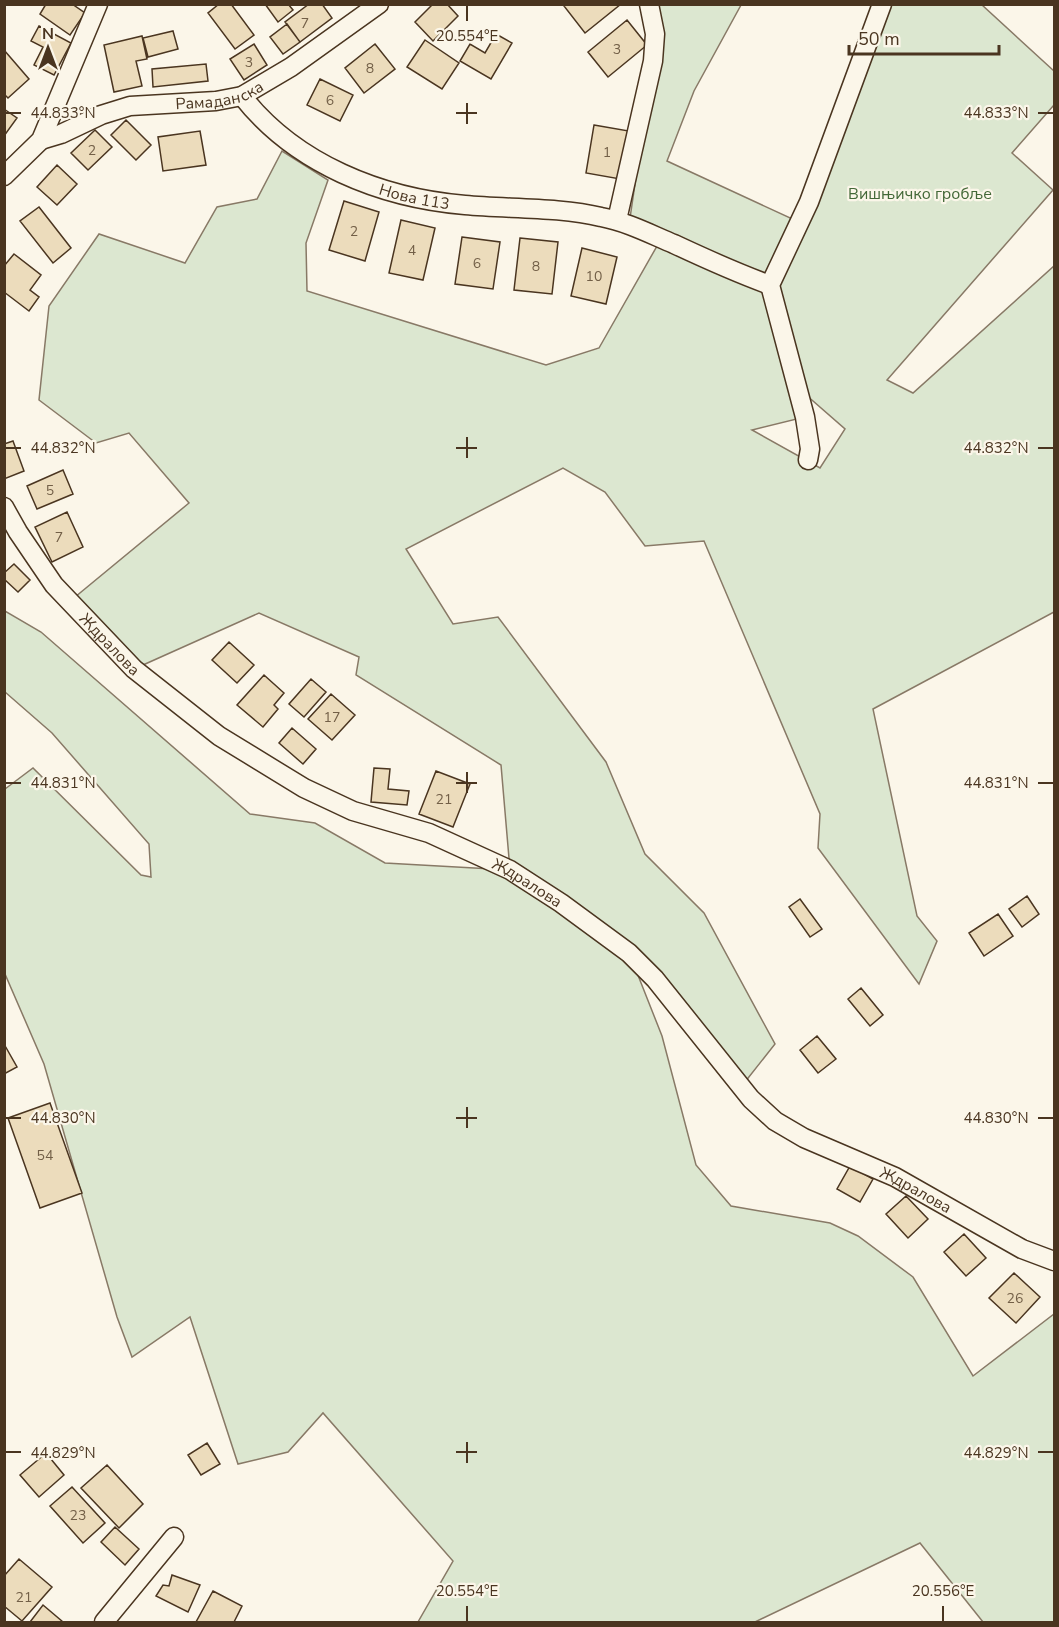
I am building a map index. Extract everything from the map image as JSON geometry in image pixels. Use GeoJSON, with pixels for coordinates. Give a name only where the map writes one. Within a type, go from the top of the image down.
{"type":"FeatureCollection","features":[{"type":"Feature","properties":{"kind":"street"},"geometry":{"type":"LineString","coordinates":[[4,176],[41,140],[98,4]]}},
{"type":"Feature","properties":{"kind":"street","name":"Рамаданска"},"geometry":{"type":"LineString","coordinates":[[41,140],[61,134],[101,114],[130,106],[216,101],[242,96],[291,67],[379,4]]}},
{"type":"Feature","properties":{"kind":"street"},"geometry":{"type":"LineString","coordinates":[[617,220],[653,61],[655,34],[649,4]]}},
{"type":"Feature","properties":{"kind":"street"},"geometry":{"type":"LineString","coordinates":[[808,460],[810,449],[805,417],[771,285],[809,202],[882,4]]}},
{"type":"Feature","properties":{"kind":"street","name":"Нова 113"},"geometry":{"type":"LineString","coordinates":[[242,96],[263,121],[292,145],[334,170],[362,183],[427,200],[462,205],[577,213],[617,220],[771,285]]}},
{"type":"Feature","properties":{"kind":"street","name":"Ждралова"},"geometry":{"type":"LineString","coordinates":[[4,507],[54,585],[134,669],[219,736],[304,788],[353,811],[429,833],[510,870],[561,903],[629,953],[655,979],[752,1099],[775,1121],[804,1138],[895,1177],[1022,1250],[1054,1261]]}},
{"type":"Feature","properties":{"kind":"street"},"geometry":{"type":"LineString","coordinates":[[104,1623],[174,1537]]}},
{"type":"Feature","properties":{"kind":"green space","name":"Вишњичко гробље"},"geometry":{"type":"Polygon","coordinates":[[[651,4],[741,5],[694,91],[667,161],[801,223],[887,5],[982,5],[1054,71],[1054,105],[1012,153],[1053,190],[887,380],[913,393],[1054,266],[1054,612],[873,709],[917,916],[937,941],[919,984],[818,848],[820,814],[704,541],[645,546],[605,492],[563,468],[406,549],[453,624],[498,617],[606,762],[645,854],[704,913],[775,1044],[741,1087],[630,955],[662,1036],[696,1165],[731,1206],[830,1223],[858,1236],[913,1277],[973,1376],[1054,1314],[1054,1622],[983,1622],[920,1543],[755,1622],[418,1622],[453,1561],[323,1413],[288,1452],[238,1464],[190,1317],[132,1357],[117,1317],[44,1064],[5,974],[5,789],[33,768],[141,875],[151,877],[149,844],[52,733],[5,692],[5,611],[41,632],[250,814],[315,823],[385,863],[510,870],[501,765],[356,675],[359,657],[259,613],[134,669],[69,602],[189,503],[129,433],[96,443],[39,400],[49,306],[99,234],[185,263],[217,207],[257,199],[282,151],[328,180],[306,243],[307,291],[546,365],[599,348],[661,239],[629,225],[653,61],[651,4]],[[805,394],[805,417],[752,430],[820,468],[845,429],[805,394]]]}},
{"type":"Feature","properties":{"kind":"building"},"geometry":{"type":"Polygon","coordinates":[[[46,4],[72,4],[85,13],[70,35],[40,14],[46,4]]]}},
{"type":"Feature","properties":{"kind":"building"},"geometry":{"type":"Polygon","coordinates":[[[219,4],[231,4],[254,35],[235,49],[208,13],[219,4]]]}},
{"type":"Feature","properties":{"kind":"building"},"geometry":{"type":"Polygon","coordinates":[[[265,4],[288,4],[293,10],[278,22],[265,4]]]}},
{"type":"Feature","properties":{"kind":"building"},"geometry":{"type":"Polygon","coordinates":[[[309,4],[322,4],[332,18],[300,42],[285,22],[309,4]]]}},
{"type":"Feature","properties":{"kind":"building"},"geometry":{"type":"Polygon","coordinates":[[[433,4],[447,4],[458,16],[433,41],[415,22],[433,4]]]}},
{"type":"Feature","properties":{"kind":"building"},"geometry":{"type":"Polygon","coordinates":[[[567,4],[621,4],[585,33],[564,6],[567,4]]]}},
{"type":"Feature","properties":{"kind":"building"},"geometry":{"type":"Polygon","coordinates":[[[627,20],[647,45],[608,77],[588,52],[627,20]]]}},
{"type":"Feature","properties":{"kind":"building"},"geometry":{"type":"Polygon","coordinates":[[[287,24],[300,42],[283,54],[270,37],[287,24]]]}},
{"type":"Feature","properties":{"kind":"building"},"geometry":{"type":"Polygon","coordinates":[[[39,26],[71,43],[54,75],[34,65],[43,47],[31,41],[39,26]]]}},
{"type":"Feature","properties":{"kind":"building"},"geometry":{"type":"Polygon","coordinates":[[[173,31],[178,49],[148,57],[143,38],[173,31]]]}},
{"type":"Feature","properties":{"kind":"building"},"geometry":{"type":"Polygon","coordinates":[[[496,34],[512,43],[491,79],[460,61],[470,44],[485,53],[496,34]]]}},
{"type":"Feature","properties":{"kind":"building"},"geometry":{"type":"Polygon","coordinates":[[[142,36],[147,59],[136,61],[142,86],[114,92],[104,45],[142,36]]]}},
{"type":"Feature","properties":{"kind":"building"},"geometry":{"type":"Polygon","coordinates":[[[425,40],[459,63],[442,89],[407,67],[425,40]]]}},
{"type":"Feature","properties":{"kind":"building"},"geometry":{"type":"Polygon","coordinates":[[[254,44],[267,65],[244,80],[230,59],[254,44]]]}},
{"type":"Feature","properties":{"kind":"building"},"geometry":{"type":"Polygon","coordinates":[[[375,44],[395,69],[364,93],[345,68],[375,44]]]}},
{"type":"Feature","properties":{"kind":"building"},"geometry":{"type":"Polygon","coordinates":[[[4,50],[29,79],[8,98],[4,94],[4,50]]]}},
{"type":"Feature","properties":{"kind":"building"},"geometry":{"type":"Polygon","coordinates":[[[206,64],[208,81],[153,87],[152,69],[206,64]]]}},
{"type":"Feature","properties":{"kind":"building"},"geometry":{"type":"Polygon","coordinates":[[[320,79],[353,95],[340,121],[307,105],[320,79]]]}},
{"type":"Feature","properties":{"kind":"building"},"geometry":{"type":"Polygon","coordinates":[[[4,109],[17,118],[4,136],[4,109]]]}},
{"type":"Feature","properties":{"kind":"building"},"geometry":{"type":"Polygon","coordinates":[[[126,120],[151,145],[136,160],[111,135],[126,120]]]}},
{"type":"Feature","properties":{"kind":"building"},"geometry":{"type":"Polygon","coordinates":[[[594,125],[629,131],[620,179],[586,173],[594,125]]]}},
{"type":"Feature","properties":{"kind":"building"},"geometry":{"type":"Polygon","coordinates":[[[95,130],[112,147],[88,170],[71,153],[95,130]]]}},
{"type":"Feature","properties":{"kind":"building"},"geometry":{"type":"Polygon","coordinates":[[[200,131],[206,165],[163,171],[158,137],[200,131]]]}},
{"type":"Feature","properties":{"kind":"building"},"geometry":{"type":"Polygon","coordinates":[[[57,165],[77,184],[57,205],[37,187],[57,165]]]}},
{"type":"Feature","properties":{"kind":"building"},"geometry":{"type":"Polygon","coordinates":[[[344,201],[379,212],[365,261],[329,250],[344,201]]]}},
{"type":"Feature","properties":{"kind":"building"},"geometry":{"type":"Polygon","coordinates":[[[39,207],[71,248],[53,263],[20,221],[39,207]]]}},
{"type":"Feature","properties":{"kind":"building"},"geometry":{"type":"Polygon","coordinates":[[[401,220],[435,228],[423,280],[389,273],[401,220]]]}},
{"type":"Feature","properties":{"kind":"building"},"geometry":{"type":"Polygon","coordinates":[[[462,237],[500,242],[493,289],[455,284],[462,237]]]}},
{"type":"Feature","properties":{"kind":"building"},"geometry":{"type":"Polygon","coordinates":[[[520,238],[558,242],[552,294],[514,290],[520,238]]]}},
{"type":"Feature","properties":{"kind":"building"},"geometry":{"type":"Polygon","coordinates":[[[582,248],[617,257],[606,304],[571,296],[582,248]]]}},
{"type":"Feature","properties":{"kind":"building"},"geometry":{"type":"Polygon","coordinates":[[[14,254],[41,275],[30,290],[39,297],[29,311],[4,292],[4,266],[14,254]]]}},
{"type":"Feature","properties":{"kind":"building"},"geometry":{"type":"Polygon","coordinates":[[[13,441],[24,471],[4,479],[4,444],[13,441]]]}},
{"type":"Feature","properties":{"kind":"building"},"geometry":{"type":"Polygon","coordinates":[[[63,470],[73,494],[37,509],[27,486],[63,470]]]}},
{"type":"Feature","properties":{"kind":"building"},"geometry":{"type":"Polygon","coordinates":[[[67,512],[83,547],[52,562],[35,527],[67,512]]]}},
{"type":"Feature","properties":{"kind":"building"},"geometry":{"type":"Polygon","coordinates":[[[14,564],[30,580],[18,592],[4,579],[4,573],[14,564]]]}},
{"type":"Feature","properties":{"kind":"building"},"geometry":{"type":"Polygon","coordinates":[[[229,642],[254,665],[237,683],[212,660],[229,642]]]}},
{"type":"Feature","properties":{"kind":"building"},"geometry":{"type":"Polygon","coordinates":[[[264,675],[284,693],[274,705],[278,709],[263,727],[237,705],[264,675]]]}},
{"type":"Feature","properties":{"kind":"building"},"geometry":{"type":"Polygon","coordinates":[[[311,679],[326,692],[304,717],[289,704],[311,679]]]}},
{"type":"Feature","properties":{"kind":"building"},"geometry":{"type":"Polygon","coordinates":[[[331,694],[355,715],[332,740],[308,719],[331,694]]]}},
{"type":"Feature","properties":{"kind":"building"},"geometry":{"type":"Polygon","coordinates":[[[292,728],[316,749],[303,764],[279,743],[292,728]]]}},
{"type":"Feature","properties":{"kind":"building"},"geometry":{"type":"Polygon","coordinates":[[[374,768],[390,769],[388,789],[409,791],[407,805],[371,802],[374,768]]]}},
{"type":"Feature","properties":{"kind":"building"},"geometry":{"type":"Polygon","coordinates":[[[436,771],[470,784],[453,827],[419,814],[436,771]]]}},
{"type":"Feature","properties":{"kind":"building"},"geometry":{"type":"Polygon","coordinates":[[[1027,896],[1039,914],[1022,927],[1009,909],[1027,896]]]}},
{"type":"Feature","properties":{"kind":"building"},"geometry":{"type":"Polygon","coordinates":[[[800,899],[822,929],[810,937],[789,907],[800,899]]]}},
{"type":"Feature","properties":{"kind":"building"},"geometry":{"type":"Polygon","coordinates":[[[998,914],[1013,936],[984,956],[969,933],[998,914]]]}},
{"type":"Feature","properties":{"kind":"building"},"geometry":{"type":"Polygon","coordinates":[[[861,988],[883,1015],[870,1026],[848,999],[861,988]]]}},
{"type":"Feature","properties":{"kind":"building"},"geometry":{"type":"Polygon","coordinates":[[[817,1036],[836,1059],[818,1073],[800,1050],[817,1036]]]}},
{"type":"Feature","properties":{"kind":"building"},"geometry":{"type":"Polygon","coordinates":[[[4,1044],[17,1067],[4,1074],[4,1044]]]}},
{"type":"Feature","properties":{"kind":"building"},"geometry":{"type":"Polygon","coordinates":[[[50,1103],[82,1193],[40,1208],[8,1118],[50,1103]]]}},
{"type":"Feature","properties":{"kind":"building"},"geometry":{"type":"Polygon","coordinates":[[[850,1166],[873,1179],[860,1202],[837,1189],[850,1166]]]}},
{"type":"Feature","properties":{"kind":"building"},"geometry":{"type":"Polygon","coordinates":[[[906,1196],[928,1219],[908,1238],[886,1214],[906,1196]]]}},
{"type":"Feature","properties":{"kind":"building"},"geometry":{"type":"Polygon","coordinates":[[[964,1234],[986,1258],[966,1276],[944,1252],[964,1234]]]}},
{"type":"Feature","properties":{"kind":"building"},"geometry":{"type":"Polygon","coordinates":[[[1014,1273],[1040,1297],[1016,1323],[989,1298],[1014,1273]]]}},
{"type":"Feature","properties":{"kind":"building"},"geometry":{"type":"Polygon","coordinates":[[[207,1443],[220,1464],[201,1475],[188,1455],[207,1443]]]}},
{"type":"Feature","properties":{"kind":"building"},"geometry":{"type":"Polygon","coordinates":[[[46,1453],[64,1475],[39,1497],[20,1475],[46,1453]]]}},
{"type":"Feature","properties":{"kind":"building"},"geometry":{"type":"Polygon","coordinates":[[[107,1465],[143,1504],[119,1528],[81,1488],[107,1465]]]}},
{"type":"Feature","properties":{"kind":"building"},"geometry":{"type":"Polygon","coordinates":[[[72,1487],[105,1523],[83,1543],[50,1506],[72,1487]]]}},
{"type":"Feature","properties":{"kind":"building"},"geometry":{"type":"Polygon","coordinates":[[[115,1527],[139,1549],[125,1565],[101,1542],[115,1527]]]}},
{"type":"Feature","properties":{"kind":"building"},"geometry":{"type":"Polygon","coordinates":[[[19,1559],[52,1587],[22,1621],[4,1606],[4,1576],[19,1559]]]}},
{"type":"Feature","properties":{"kind":"building"},"geometry":{"type":"Polygon","coordinates":[[[172,1575],[200,1585],[188,1612],[156,1596],[163,1585],[169,1586],[172,1575]]]}},
{"type":"Feature","properties":{"kind":"building"},"geometry":{"type":"Polygon","coordinates":[[[213,1591],[242,1606],[234,1622],[196,1622],[213,1591]]]}},
{"type":"Feature","properties":{"kind":"building"},"geometry":{"type":"Polygon","coordinates":[[[43,1605],[63,1622],[30,1622],[43,1605]]]}}]}
